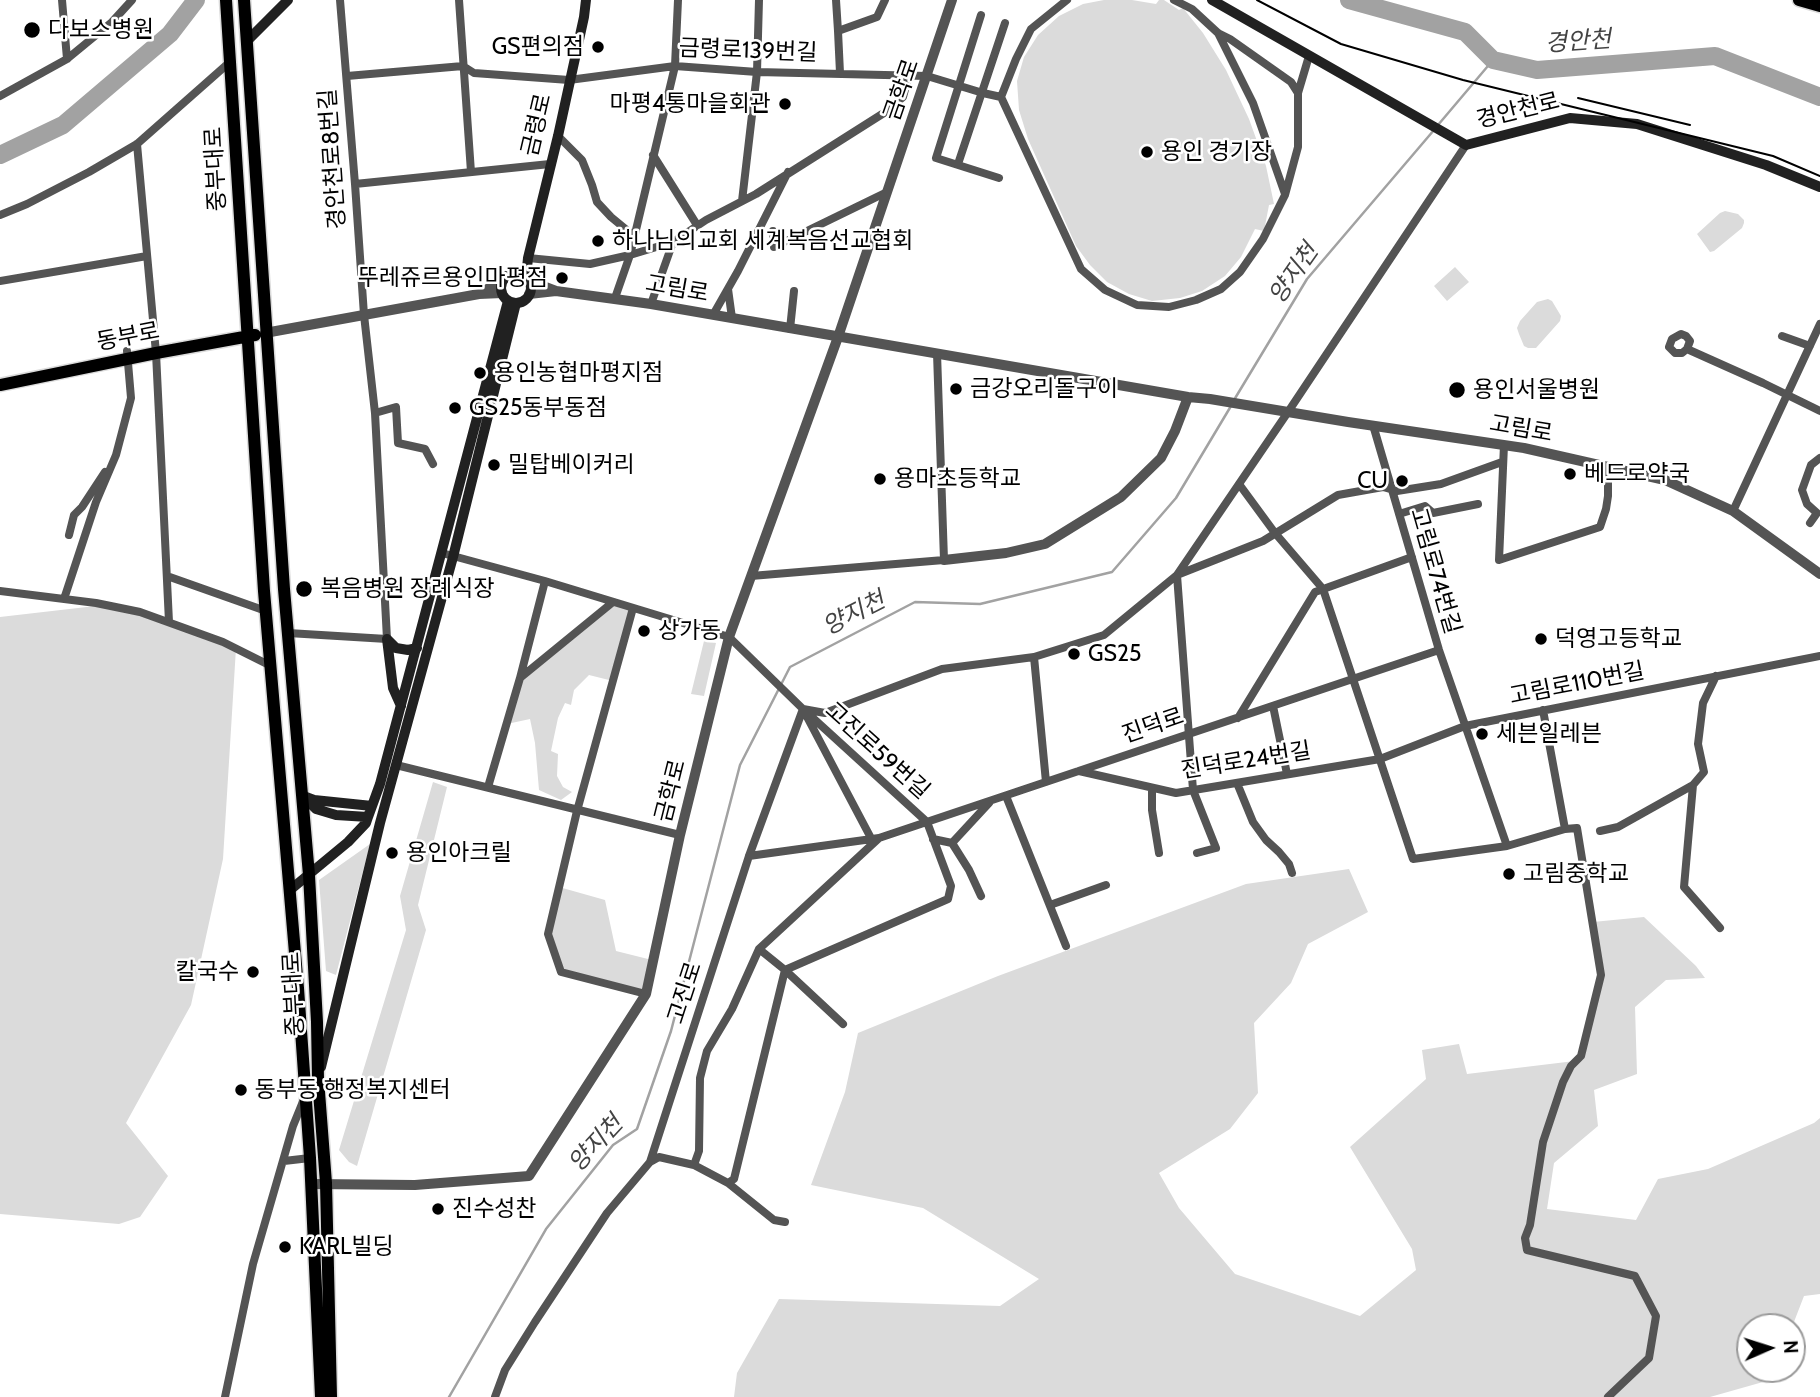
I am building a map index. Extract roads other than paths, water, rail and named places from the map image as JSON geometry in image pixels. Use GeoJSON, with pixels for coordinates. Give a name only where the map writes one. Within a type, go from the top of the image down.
{"type":"FeatureCollection","features":[{"type":"Feature","properties":{"kind":"main road","name":"중부대로"},"geometry":{"type":"LineString","coordinates":[[226,0],[264,591],[306,1095],[321,1397]]}},
{"type":"Feature","properties":{"kind":"main road","name":"중부대로"},"geometry":{"type":"LineString","coordinates":[[244,0],[284,589],[309,875],[318,1079],[326,1183],[331,1397]]}},
{"type":"Feature","properties":{"kind":"main road"},"geometry":{"type":"LineString","coordinates":[[247,41],[288,0]]}},
{"type":"Feature","properties":{"kind":"main road","name":"금령로"},"geometry":{"type":"LineString","coordinates":[[527,279],[528,258],[558,136],[586,0]]}},
{"type":"Feature","properties":{"kind":"main road","name":"경안천로"},"geometry":{"type":"LineString","coordinates":[[1212,0],[1462,142],[1570,118],[1637,124],[1766,165],[1820,187]]}},
{"type":"Feature","properties":{"kind":"main road"},"geometry":{"type":"LineString","coordinates":[[1799,0],[1820,6]]}},
{"type":"Feature","properties":{"kind":"main road"},"geometry":{"type":"LineString","coordinates":[[318,1079],[509,299],[501,288],[507,277],[528,258]]}},
{"type":"Feature","properties":{"kind":"main road"},"geometry":{"type":"LineString","coordinates":[[507,277],[517,274],[527,279],[530,286],[526,300],[509,299]]}},
{"type":"Feature","properties":{"kind":"main road","name":"동부로"},"geometry":{"type":"LineString","coordinates":[[0,385],[127,355],[156,353],[265,333]]}},
{"type":"Feature","properties":{"kind":"main road"},"geometry":{"type":"LineString","coordinates":[[290,890],[348,842],[366,823],[380,785],[417,648],[448,555]]}},
{"type":"Feature","properties":{"kind":"main road"},"geometry":{"type":"LineString","coordinates":[[387,639],[396,648],[417,648]]}},
{"type":"Feature","properties":{"kind":"main road"},"geometry":{"type":"LineString","coordinates":[[387,639],[393,688],[401,707]]}},
{"type":"Feature","properties":{"kind":"main road"},"geometry":{"type":"LineString","coordinates":[[303,796],[370,811]]}},
{"type":"Feature","properties":{"kind":"street"},"geometry":{"type":"LineString","coordinates":[[62,0],[67,59]]}},
{"type":"Feature","properties":{"kind":"street"},"geometry":{"type":"LineString","coordinates":[[0,96],[67,59],[113,22],[132,0]]}},
{"type":"Feature","properties":{"kind":"street","name":"경안천로8번길"},"geometry":{"type":"LineString","coordinates":[[340,0],[364,315],[375,413],[387,639]]}},
{"type":"Feature","properties":{"kind":"street"},"geometry":{"type":"LineString","coordinates":[[459,0],[471,172]]}},
{"type":"Feature","properties":{"kind":"street"},"geometry":{"type":"LineString","coordinates":[[615,298],[635,236],[675,66],[678,0]]}},
{"type":"Feature","properties":{"kind":"street"},"geometry":{"type":"LineString","coordinates":[[742,201],[757,72],[759,0]]}},
{"type":"Feature","properties":{"kind":"street"},"geometry":{"type":"LineString","coordinates":[[836,0],[840,73]]}},
{"type":"Feature","properties":{"kind":"street"},"geometry":{"type":"LineString","coordinates":[[838,31],[877,17],[885,0]]}},
{"type":"Feature","properties":{"kind":"street","name":"금학로"},"geometry":{"type":"LineString","coordinates":[[312,1184],[415,1185],[528,1176],[646,994],[680,835],[729,636],[838,337],[952,0]]}},
{"type":"Feature","properties":{"kind":"street"},"geometry":{"type":"LineString","coordinates":[[1067,0],[1031,29],[1001,97],[1081,270],[1105,290],[1137,305],[1169,307],[1196,300],[1221,289],[1240,272],[1263,239],[1285,195],[1298,147],[1298,93],[1310,56]]}},
{"type":"Feature","properties":{"kind":"street"},"geometry":{"type":"LineString","coordinates":[[1174,0],[1192,9],[1217,33],[1253,103],[1285,195]]}},
{"type":"Feature","properties":{"kind":"street"},"geometry":{"type":"LineString","coordinates":[[981,15],[936,158],[999,178]]}},
{"type":"Feature","properties":{"kind":"street"},"geometry":{"type":"LineString","coordinates":[[958,164],[1005,23]]}},
{"type":"Feature","properties":{"kind":"street"},"geometry":{"type":"LineString","coordinates":[[1217,33],[1230,39],[1291,82],[1298,93]]}},
{"type":"Feature","properties":{"kind":"street"},"geometry":{"type":"LineString","coordinates":[[0,215],[89,172],[137,144],[231,61]]}},
{"type":"Feature","properties":{"kind":"street"},"geometry":{"type":"LineString","coordinates":[[346,76],[463,66]]}},
{"type":"Feature","properties":{"kind":"street","name":"금령로139번길"},"geometry":{"type":"LineString","coordinates":[[463,66],[474,74],[569,80],[675,66],[757,72],[927,76],[1001,97]]}},
{"type":"Feature","properties":{"kind":"street"},"geometry":{"type":"LineString","coordinates":[[528,258],[590,264],[673,242],[887,111],[903,97],[909,75]]}},
{"type":"Feature","properties":{"kind":"street"},"geometry":{"type":"LineString","coordinates":[[558,136],[582,160],[597,202],[611,218],[635,236]]}},
{"type":"Feature","properties":{"kind":"street"},"geometry":{"type":"LineString","coordinates":[[800,706],[825,713],[942,669],[1034,657],[1104,635],[1177,575],[1462,142]]}},
{"type":"Feature","properties":{"kind":"street"},"geometry":{"type":"LineString","coordinates":[[137,144],[156,353],[169,622]]}},
{"type":"Feature","properties":{"kind":"street"},"geometry":{"type":"LineString","coordinates":[[654,152],[653,156],[697,225]]}},
{"type":"Feature","properties":{"kind":"street"},"geometry":{"type":"LineString","coordinates":[[355,184],[550,164]]}},
{"type":"Feature","properties":{"kind":"street"},"geometry":{"type":"LineString","coordinates":[[713,315],[788,172]]}},
{"type":"Feature","properties":{"kind":"street"},"geometry":{"type":"LineString","coordinates":[[773,231],[774,247],[887,192]]}},
{"type":"Feature","properties":{"kind":"street"},"geometry":{"type":"LineString","coordinates":[[651,304],[673,242]]}},
{"type":"Feature","properties":{"kind":"street"},"geometry":{"type":"LineString","coordinates":[[0,281],[147,256]]}},
{"type":"Feature","properties":{"kind":"street"},"geometry":{"type":"LineString","coordinates":[[265,333],[479,293],[507,277]]}},
{"type":"Feature","properties":{"kind":"street","name":"고림로"},"geometry":{"type":"LineString","coordinates":[[527,279],[556,290],[1188,397],[1524,448],[1665,480],[1733,511],[1820,574]]}},
{"type":"Feature","properties":{"kind":"street"},"geometry":{"type":"LineString","coordinates":[[728,289],[732,318]]}},
{"type":"Feature","properties":{"kind":"street","name":"고림로"},"geometry":{"type":"LineString","coordinates":[[529,294],[556,290]]}},
{"type":"Feature","properties":{"kind":"street"},"geometry":{"type":"LineString","coordinates":[[790,328],[794,291]]}},
{"type":"Feature","properties":{"kind":"street"},"geometry":{"type":"LineString","coordinates":[[479,293],[509,299]]}},
{"type":"Feature","properties":{"kind":"street"},"geometry":{"type":"LineString","coordinates":[[1733,511],[1820,324]]}},
{"type":"Feature","properties":{"kind":"street"},"geometry":{"type":"LineString","coordinates":[[1686,336],[1692,326]]}},
{"type":"Feature","properties":{"kind":"street"},"geometry":{"type":"LineString","coordinates":[[1681,334],[1690,341],[1688,349],[1673,356],[1669,347],[1672,340],[1681,334]]}},
{"type":"Feature","properties":{"kind":"street"},"geometry":{"type":"LineString","coordinates":[[1782,336],[1810,346]]}},
{"type":"Feature","properties":{"kind":"street"},"geometry":{"type":"LineString","coordinates":[[1688,349],[1820,411]]}},
{"type":"Feature","properties":{"kind":"street"},"geometry":{"type":"LineString","coordinates":[[937,353],[944,560]]}},
{"type":"Feature","properties":{"kind":"street"},"geometry":{"type":"LineString","coordinates":[[64,599],[96,502],[116,455],[131,398],[127,355]]}},
{"type":"Feature","properties":{"kind":"street"},"geometry":{"type":"LineString","coordinates":[[751,576],[944,560],[1006,553],[1045,544],[1121,497],[1161,457],[1188,397]]}},
{"type":"Feature","properties":{"kind":"street"},"geometry":{"type":"LineString","coordinates":[[375,413],[396,407],[398,443],[425,449],[433,464]]}},
{"type":"Feature","properties":{"kind":"street","name":"고림로74번길"},"geometry":{"type":"LineString","coordinates":[[1373,425],[1439,650],[1507,846]]}},
{"type":"Feature","properties":{"kind":"street"},"geometry":{"type":"LineString","coordinates":[[1504,445],[1499,560],[1600,527],[1608,496],[1608,467]]}},
{"type":"Feature","properties":{"kind":"street"},"geometry":{"type":"LineString","coordinates":[[69,535],[74,515],[116,455]]}},
{"type":"Feature","properties":{"kind":"street"},"geometry":{"type":"LineString","coordinates":[[1810,523],[1817,513],[1807,504],[1802,490],[1811,465],[1820,458]]}},
{"type":"Feature","properties":{"kind":"street"},"geometry":{"type":"LineString","coordinates":[[1177,575],[1263,541],[1338,495],[1383,488],[1397,491],[1441,484],[1502,463]]}},
{"type":"Feature","properties":{"kind":"street"},"geometry":{"type":"LineString","coordinates":[[1239,484],[1275,533],[1323,589],[1413,859],[1507,846],[1577,828],[1601,975],[1581,1056],[1571,1066],[1563,1082],[1543,1142],[1530,1225],[1525,1238],[1527,1250],[1635,1276],[1656,1315],[1649,1358],[1608,1397]]}},
{"type":"Feature","properties":{"kind":"street"},"geometry":{"type":"LineString","coordinates":[[1399,514],[1425,506],[1433,513],[1478,504]]}},
{"type":"Feature","properties":{"kind":"street"},"geometry":{"type":"LineString","coordinates":[[448,555],[729,636]]}},
{"type":"Feature","properties":{"kind":"street"},"geometry":{"type":"LineString","coordinates":[[1238,718],[1315,592],[1412,557]]}},
{"type":"Feature","properties":{"kind":"street"},"geometry":{"type":"LineString","coordinates":[[1177,575],[1193,790],[1216,848],[1197,853]]}},
{"type":"Feature","properties":{"kind":"street"},"geometry":{"type":"LineString","coordinates":[[167,576],[266,611]]}},
{"type":"Feature","properties":{"kind":"street"},"geometry":{"type":"LineString","coordinates":[[488,787],[545,581]]}},
{"type":"Feature","properties":{"kind":"street"},"geometry":{"type":"LineString","coordinates":[[0,591],[96,603],[139,612],[223,642],[271,666]]}},
{"type":"Feature","properties":{"kind":"street"},"geometry":{"type":"LineString","coordinates":[[520,678],[613,602]]}},
{"type":"Feature","properties":{"kind":"street"},"geometry":{"type":"LineString","coordinates":[[633,608],[577,811],[548,934],[561,972],[646,994]]}},
{"type":"Feature","properties":{"kind":"street"},"geometry":{"type":"LineString","coordinates":[[288,633],[387,639]]}},
{"type":"Feature","properties":{"kind":"street","name":"고진로59번길"},"geometry":{"type":"LineString","coordinates":[[729,636],[800,706],[927,822],[951,886],[948,899],[785,970]]}},
{"type":"Feature","properties":{"kind":"street","name":"진덕로"},"geometry":{"type":"LineString","coordinates":[[749,856],[875,839],[1439,650]]}},
{"type":"Feature","properties":{"kind":"street","name":"고림로110번길"},"geometry":{"type":"LineString","coordinates":[[1465,726],[1820,656]]}},
{"type":"Feature","properties":{"kind":"street"},"geometry":{"type":"LineString","coordinates":[[1034,657],[1046,782]]}},
{"type":"Feature","properties":{"kind":"street"},"geometry":{"type":"LineString","coordinates":[[1600,831],[1618,827],[1693,785],[1704,772],[1698,744],[1703,703],[1716,676]]}},
{"type":"Feature","properties":{"kind":"street"},"geometry":{"type":"LineString","coordinates":[[800,706],[875,839]]}},
{"type":"Feature","properties":{"kind":"street","name":"고진로"},"geometry":{"type":"LineString","coordinates":[[495,1397],[505,1370],[549,1300],[607,1213],[650,1162],[800,706]]}},
{"type":"Feature","properties":{"kind":"street"},"geometry":{"type":"LineString","coordinates":[[1273,706],[1287,774]]}},
{"type":"Feature","properties":{"kind":"street"},"geometry":{"type":"LineString","coordinates":[[1543,710],[1565,829]]}},
{"type":"Feature","properties":{"kind":"street"},"geometry":{"type":"LineString","coordinates":[[1380,759],[1465,726]]}},
{"type":"Feature","properties":{"kind":"street","name":"진덕로24번길"},"geometry":{"type":"LineString","coordinates":[[1079,771],[1176,793],[1380,759]]}},
{"type":"Feature","properties":{"kind":"street"},"geometry":{"type":"LineString","coordinates":[[396,765],[680,835]]}},
{"type":"Feature","properties":{"kind":"street"},"geometry":{"type":"LineString","coordinates":[[1237,783],[1253,822],[1289,864],[1292,873]]}},
{"type":"Feature","properties":{"kind":"street"},"geometry":{"type":"LineString","coordinates":[[1693,785],[1684,887],[1720,928]]}},
{"type":"Feature","properties":{"kind":"street"},"geometry":{"type":"LineString","coordinates":[[1152,788],[1152,810],[1159,853]]}},
{"type":"Feature","properties":{"kind":"street"},"geometry":{"type":"LineString","coordinates":[[1006,796],[1066,946]]}},
{"type":"Feature","properties":{"kind":"street"},"geometry":{"type":"LineString","coordinates":[[952,843],[992,800]]}},
{"type":"Feature","properties":{"kind":"street","name":"진덕로"},"geometry":{"type":"LineString","coordinates":[[759,949],[875,839]]}},
{"type":"Feature","properties":{"kind":"street"},"geometry":{"type":"LineString","coordinates":[[933,839],[952,843],[981,896]]}},
{"type":"Feature","properties":{"kind":"street"},"geometry":{"type":"LineString","coordinates":[[1050,905],[1106,885]]}},
{"type":"Feature","properties":{"kind":"street"},"geometry":{"type":"LineString","coordinates":[[695,1165],[699,1151],[700,1078],[707,1051],[732,1009],[759,949],[843,1024]]}},
{"type":"Feature","properties":{"kind":"street"},"geometry":{"type":"LineString","coordinates":[[727,1184],[734,1180],[785,970]]}},
{"type":"Feature","properties":{"kind":"street"},"geometry":{"type":"LineString","coordinates":[[225,1397],[253,1264],[293,1126],[306,1095]]}},
{"type":"Feature","properties":{"kind":"street"},"geometry":{"type":"LineString","coordinates":[[650,1162],[659,1157],[695,1165],[727,1184],[774,1220],[785,1222]]}},
{"type":"Feature","properties":{"kind":"street"},"geometry":{"type":"LineString","coordinates":[[284,1161],[310,1158]]}},
{"type":"Feature","properties":{"kind":"waterway","name":"경안천"},"geometry":{"type":"LineString","coordinates":[[0,155],[63,125],[170,34],[196,0]]}},
{"type":"Feature","properties":{"kind":"waterway","name":"경안천"},"geometry":{"type":"LineString","coordinates":[[1349,0],[1465,32],[1493,60],[1537,70],[1715,56],[1820,97]]}},
{"type":"Feature","properties":{"kind":"waterway","name":"양지천"},"geometry":{"type":"LineString","coordinates":[[1438,125],[1493,60]]}},
{"type":"Feature","properties":{"kind":"waterway","name":"양지천"},"geometry":{"type":"LineString","coordinates":[[1234,400],[1307,279],[1434,130]]}},
{"type":"Feature","properties":{"kind":"waterway","name":"양지천"},"geometry":{"type":"LineString","coordinates":[[449,1397],[546,1229],[613,1145],[637,1129],[671,1031],[740,765],[790,667],[915,602],[980,604],[1112,572],[1176,498],[1231,406]]}},
{"type":"Feature","properties":{"kind":"tram line"},"geometry":{"type":"LineString","coordinates":[[1257,0],[1341,44],[1463,80],[1773,156],[1820,176]]}},
{"type":"Feature","properties":{"kind":"tram line"},"geometry":{"type":"LineString","coordinates":[[1578,98],[1690,125]]}},
{"type":"Feature","properties":{"kind":"place","name":"다보스병원"},"geometry":{"type":"Point","coordinates":[32,30]}},
{"type":"Feature","properties":{"kind":"place","name":"GS편의점"},"geometry":{"type":"Point","coordinates":[598,47]}},
{"type":"Feature","properties":{"kind":"place","name":"마평4통마을회관"},"geometry":{"type":"Point","coordinates":[785,104]}},
{"type":"Feature","properties":{"kind":"place","name":"용인 경기장"},"geometry":{"type":"Point","coordinates":[1147,152]}},
{"type":"Feature","properties":{"kind":"place","name":"하나님의교회 세계복음선교협회"},"geometry":{"type":"Point","coordinates":[598,241]}},
{"type":"Feature","properties":{"kind":"place","name":"뚜레쥬르용인마평점"},"geometry":{"type":"Point","coordinates":[562,278]}},
{"type":"Feature","properties":{"kind":"place","name":"용인농협마평지점"},"geometry":{"type":"Point","coordinates":[480,373]}},
{"type":"Feature","properties":{"kind":"place","name":"금강오리돌구이"},"geometry":{"type":"Point","coordinates":[956,389]}},
{"type":"Feature","properties":{"kind":"place","name":"용인서울병원"},"geometry":{"type":"Point","coordinates":[1457,390]}},
{"type":"Feature","properties":{"kind":"place","name":"GS25동부동점"},"geometry":{"type":"Point","coordinates":[455,408]}},
{"type":"Feature","properties":{"kind":"place","name":"밀탑베이커리"},"geometry":{"type":"Point","coordinates":[494,465]}},
{"type":"Feature","properties":{"kind":"place","name":"베드로약국"},"geometry":{"type":"Point","coordinates":[1570,474]}},
{"type":"Feature","properties":{"kind":"place","name":"용마초등학교"},"geometry":{"type":"Point","coordinates":[880,479]}},
{"type":"Feature","properties":{"kind":"place","name":"CU"},"geometry":{"type":"Point","coordinates":[1402,481]}},
{"type":"Feature","properties":{"kind":"place","name":"복음병원 장례식장"},"geometry":{"type":"Point","coordinates":[304,589]}},
{"type":"Feature","properties":{"kind":"place","name":"상가동"},"geometry":{"type":"Point","coordinates":[644,631]}},
{"type":"Feature","properties":{"kind":"place","name":"덕영고등학교"},"geometry":{"type":"Point","coordinates":[1541,639]}},
{"type":"Feature","properties":{"kind":"place","name":"GS25"},"geometry":{"type":"Point","coordinates":[1074,654]}},
{"type":"Feature","properties":{"kind":"place","name":"세븐일레븐"},"geometry":{"type":"Point","coordinates":[1482,734]}},
{"type":"Feature","properties":{"kind":"place","name":"용인아크릴"},"geometry":{"type":"Point","coordinates":[392,853]}},
{"type":"Feature","properties":{"kind":"place","name":"고림중학교"},"geometry":{"type":"Point","coordinates":[1509,874]}},
{"type":"Feature","properties":{"kind":"place","name":"칼국수"},"geometry":{"type":"Point","coordinates":[253,972]}},
{"type":"Feature","properties":{"kind":"place","name":"동부동 행정복지센터"},"geometry":{"type":"Point","coordinates":[241,1090]}},
{"type":"Feature","properties":{"kind":"place","name":"진수성찬"},"geometry":{"type":"Point","coordinates":[438,1209]}},
{"type":"Feature","properties":{"kind":"place","name":"KARL빌딩"},"geometry":{"type":"Point","coordinates":[285,1247]}}]}
